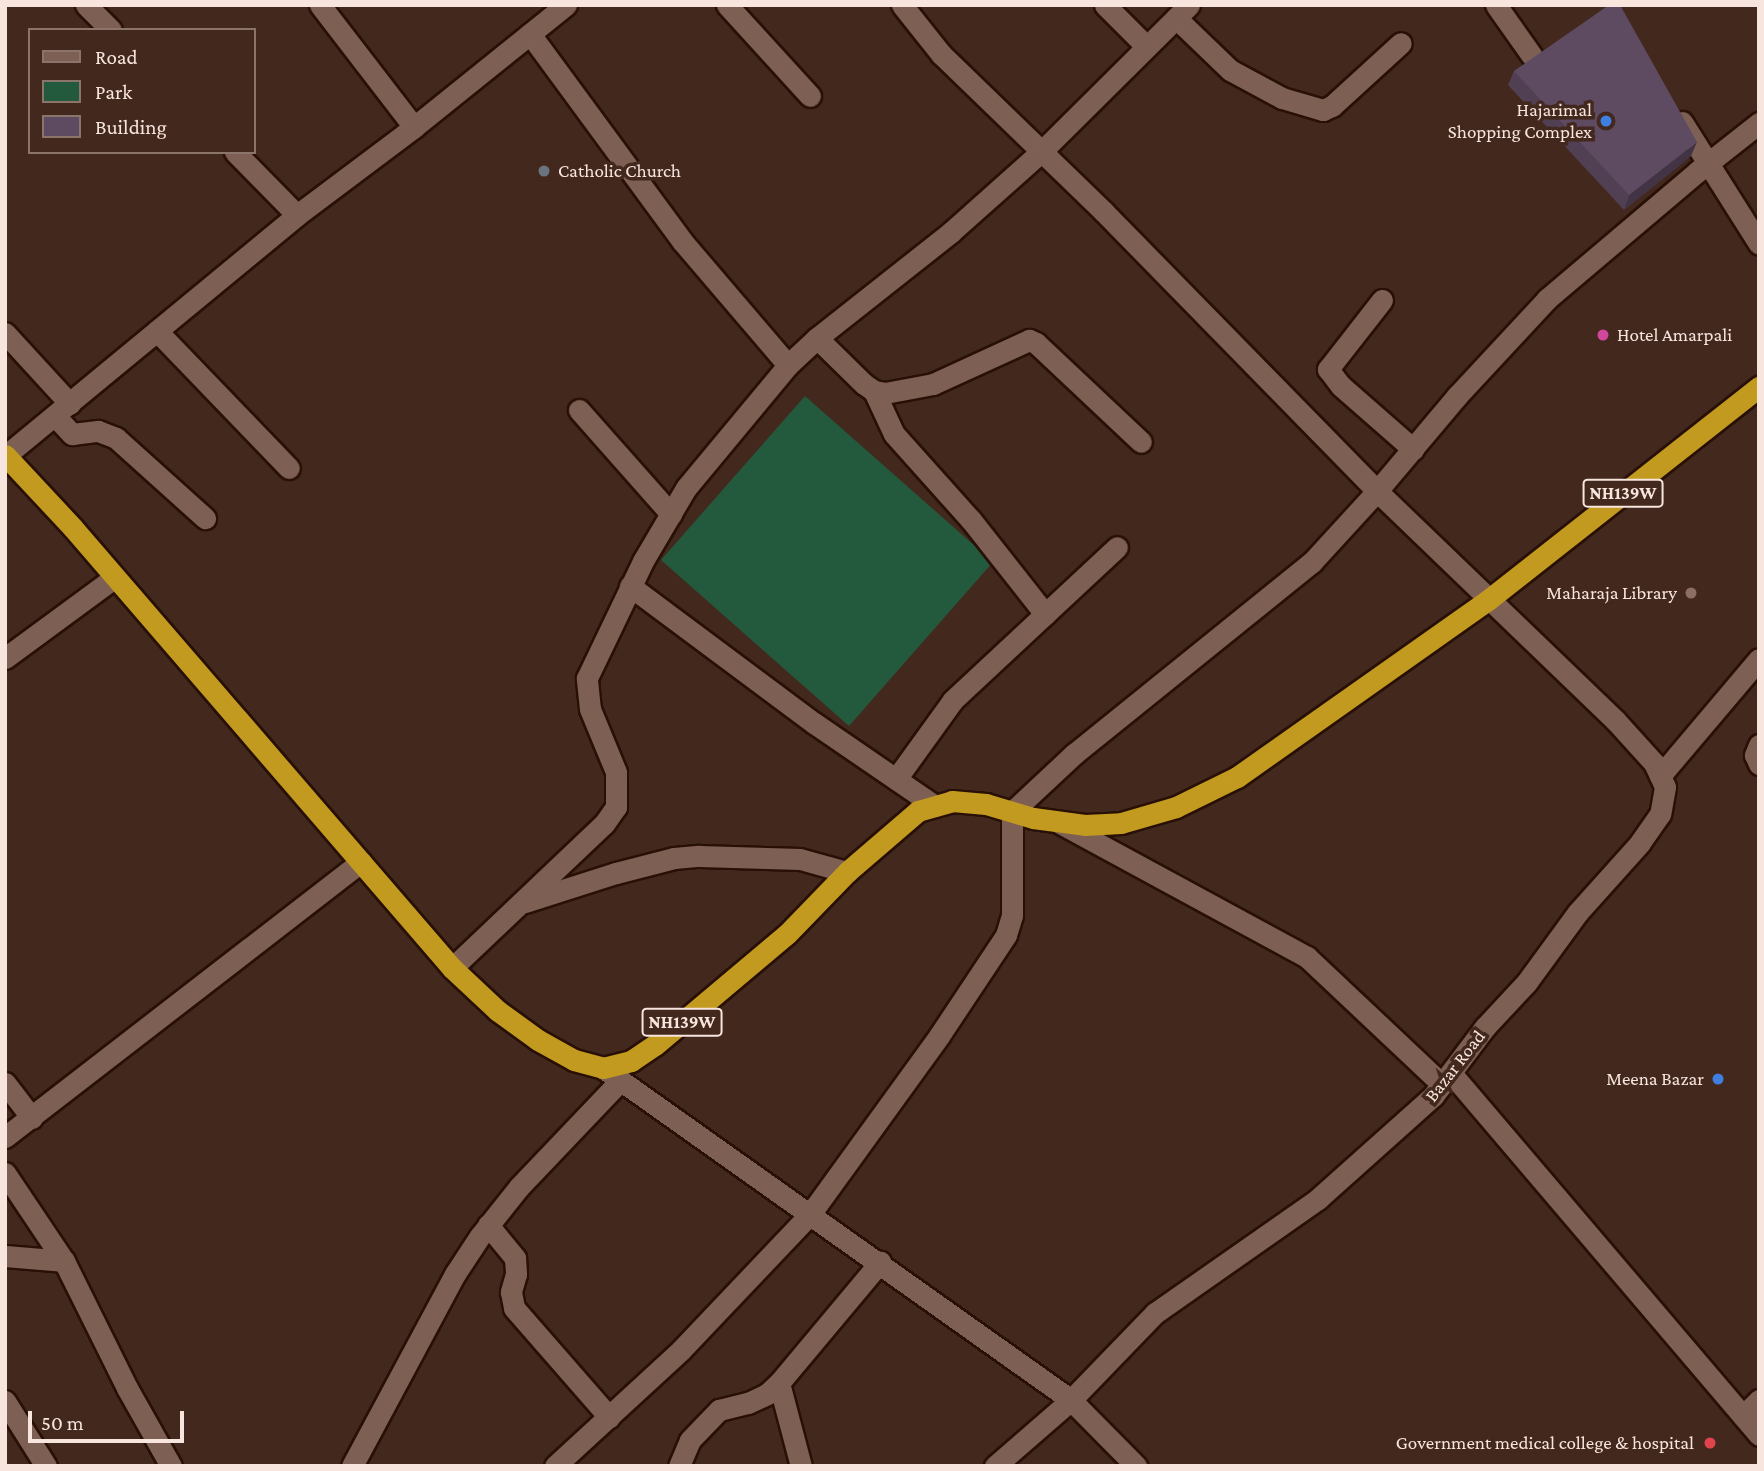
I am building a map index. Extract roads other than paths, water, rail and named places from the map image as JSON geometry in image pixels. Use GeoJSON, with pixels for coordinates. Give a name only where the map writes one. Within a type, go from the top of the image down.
{"type":"FeatureCollection","features":[{"type":"Feature","properties":{"kind":"highway","name":"NH139W"},"geometry":{"type":"LineString","coordinates":[[612,1075],[655,1045],[787,934],[848,872],[918,811],[952,800],[986,804],[1058,822],[1085,825],[1121,823],[1176,807],[1237,777],[1488,600],[1759,387]]}},
{"type":"Feature","properties":{"kind":"highway"},"geometry":{"type":"LineString","coordinates":[[5,456],[73,528],[114,579],[452,968],[498,1011],[538,1040],[574,1060],[612,1075]]}},
{"type":"Feature","properties":{"kind":"street"},"geometry":{"type":"LineString","coordinates":[[86,5],[109,28]]}},
{"type":"Feature","properties":{"kind":"street"},"geometry":{"type":"LineString","coordinates":[[320,5],[414,127]]}},
{"type":"Feature","properties":{"kind":"street"},"geometry":{"type":"LineString","coordinates":[[5,456],[297,215],[414,127],[566,5]]}},
{"type":"Feature","properties":{"kind":"street"},"geometry":{"type":"LineString","coordinates":[[727,5],[810,96]]}},
{"type":"Feature","properties":{"kind":"street"},"geometry":{"type":"LineString","coordinates":[[902,5],[941,54],[1042,152],[1377,491],[1615,720],[1654,763],[1660,776],[1759,659]]}},
{"type":"Feature","properties":{"kind":"street"},"geometry":{"type":"LineString","coordinates":[[1105,5],[1146,46]]}},
{"type":"Feature","properties":{"kind":"street"},"geometry":{"type":"LineString","coordinates":[[1496,5],[1532,56]]}},
{"type":"Feature","properties":{"kind":"street"},"geometry":{"type":"LineString","coordinates":[[452,968],[604,824],[616,807],[616,772],[590,709],[587,678],[630,586],[687,488],[788,365],[817,338],[951,232],[1042,152],[1182,12],[1230,69],[1282,98],[1323,110],[1332,106],[1401,43]]}},
{"type":"Feature","properties":{"kind":"street"},"geometry":{"type":"LineString","coordinates":[[530,34],[682,241],[788,365]]}},
{"type":"Feature","properties":{"kind":"street"},"geometry":{"type":"LineString","coordinates":[[1673,104],[1759,244]]}},
{"type":"Feature","properties":{"kind":"street"},"geometry":{"type":"LineString","coordinates":[[555,1466],[681,1350],[811,1213],[939,1036],[1006,935],[1012,915],[1012,812],[1074,754],[1312,562],[1377,491],[1457,396],[1547,299],[1707,163],[1759,123]]}},
{"type":"Feature","properties":{"kind":"street"},"geometry":{"type":"LineString","coordinates":[[237,154],[297,215]]}},
{"type":"Feature","properties":{"kind":"street"},"geometry":{"type":"LineString","coordinates":[[1382,300],[1328,369],[1341,386],[1412,449]]}},
{"type":"Feature","properties":{"kind":"street"},"geometry":{"type":"LineString","coordinates":[[157,331],[289,468]]}},
{"type":"Feature","properties":{"kind":"street"},"geometry":{"type":"LineString","coordinates":[[5,333],[62,410],[72,434],[98,431],[116,438],[205,518]]}},
{"type":"Feature","properties":{"kind":"street"},"geometry":{"type":"LineString","coordinates":[[817,338],[874,391],[894,434],[971,520],[1045,614]]}},
{"type":"Feature","properties":{"kind":"street"},"geometry":{"type":"LineString","coordinates":[[874,391],[885,393],[933,384],[1029,340],[1141,442]]}},
{"type":"Feature","properties":{"kind":"street"},"geometry":{"type":"LineString","coordinates":[[579,410],[671,514]]}},
{"type":"Feature","properties":{"kind":"street"},"geometry":{"type":"LineString","coordinates":[[896,779],[953,701],[1117,548]]}},
{"type":"Feature","properties":{"kind":"street"},"geometry":{"type":"LineString","coordinates":[[5,658],[114,579]]}},
{"type":"Feature","properties":{"kind":"street"},"geometry":{"type":"LineString","coordinates":[[630,586],[814,723],[935,806]]}},
{"type":"Feature","properties":{"kind":"street"},"geometry":{"type":"LineString","coordinates":[[1759,745],[1755,755],[1759,764]]}},
{"type":"Feature","properties":{"kind":"street","name":"Bazar Road"},"geometry":{"type":"LineString","coordinates":[[997,1465],[1071,1400],[1155,1313],[1318,1199],[1401,1128],[1446,1079],[1485,1027],[1527,982],[1578,912],[1640,843],[1660,814],[1665,787],[1660,776]]}},
{"type":"Feature","properties":{"kind":"street"},"geometry":{"type":"LineString","coordinates":[[1058,822],[1307,957],[1446,1079],[1759,1435]]}},
{"type":"Feature","properties":{"kind":"street"},"geometry":{"type":"LineString","coordinates":[[520,904],[616,873],[674,858],[699,856],[800,859],[848,872]]}},
{"type":"Feature","properties":{"kind":"street"},"geometry":{"type":"LineString","coordinates":[[5,1137],[360,862]]}},
{"type":"Feature","properties":{"kind":"street"},"geometry":{"type":"LineString","coordinates":[[352,1466],[455,1274],[488,1225],[612,1075],[811,1213],[1071,1400],[1136,1466]]}},
{"type":"Feature","properties":{"kind":"street"},"geometry":{"type":"LineString","coordinates":[[5,1083],[32,1118]]}},
{"type":"Feature","properties":{"kind":"street"},"geometry":{"type":"LineString","coordinates":[[5,1172],[64,1261],[127,1388],[171,1466]]}},
{"type":"Feature","properties":{"kind":"street"},"geometry":{"type":"LineString","coordinates":[[488,1225],[515,1258],[516,1274],[511,1292],[514,1308],[608,1417]]}},
{"type":"Feature","properties":{"kind":"street"},"geometry":{"type":"LineString","coordinates":[[5,1256],[64,1261]]}},
{"type":"Feature","properties":{"kind":"street"},"geometry":{"type":"LineString","coordinates":[[679,1466],[690,1440],[719,1410],[748,1403],[766,1394],[779,1383],[880,1262]]}},
{"type":"Feature","properties":{"kind":"street"},"geometry":{"type":"LineString","coordinates":[[779,1383],[801,1466]]}},
{"type":"Feature","properties":{"kind":"street"},"geometry":{"type":"LineString","coordinates":[[1743,1416],[1759,1400]]}},
{"type":"Feature","properties":{"kind":"street"},"geometry":{"type":"LineString","coordinates":[[5,1401],[46,1466]]}},
{"type":"Feature","properties":{"kind":"place","name":"Hajarimal Shopping Complex"},"geometry":{"type":"Point","coordinates":[1606,121]}},
{"type":"Feature","properties":{"kind":"place","name":"Catholic Church"},"geometry":{"type":"Point","coordinates":[544,171]}},
{"type":"Feature","properties":{"kind":"place","name":"Hotel Amarpali"},"geometry":{"type":"Point","coordinates":[1603,335]}},
{"type":"Feature","properties":{"kind":"place","name":"Maharaja Library"},"geometry":{"type":"Point","coordinates":[1691,593]}},
{"type":"Feature","properties":{"kind":"place","name":"Meena Bazar"},"geometry":{"type":"Point","coordinates":[1718,1079]}},
{"type":"Feature","properties":{"kind":"place","name":"Government medical college & hospital"},"geometry":{"type":"Point","coordinates":[1710,1443]}}]}
